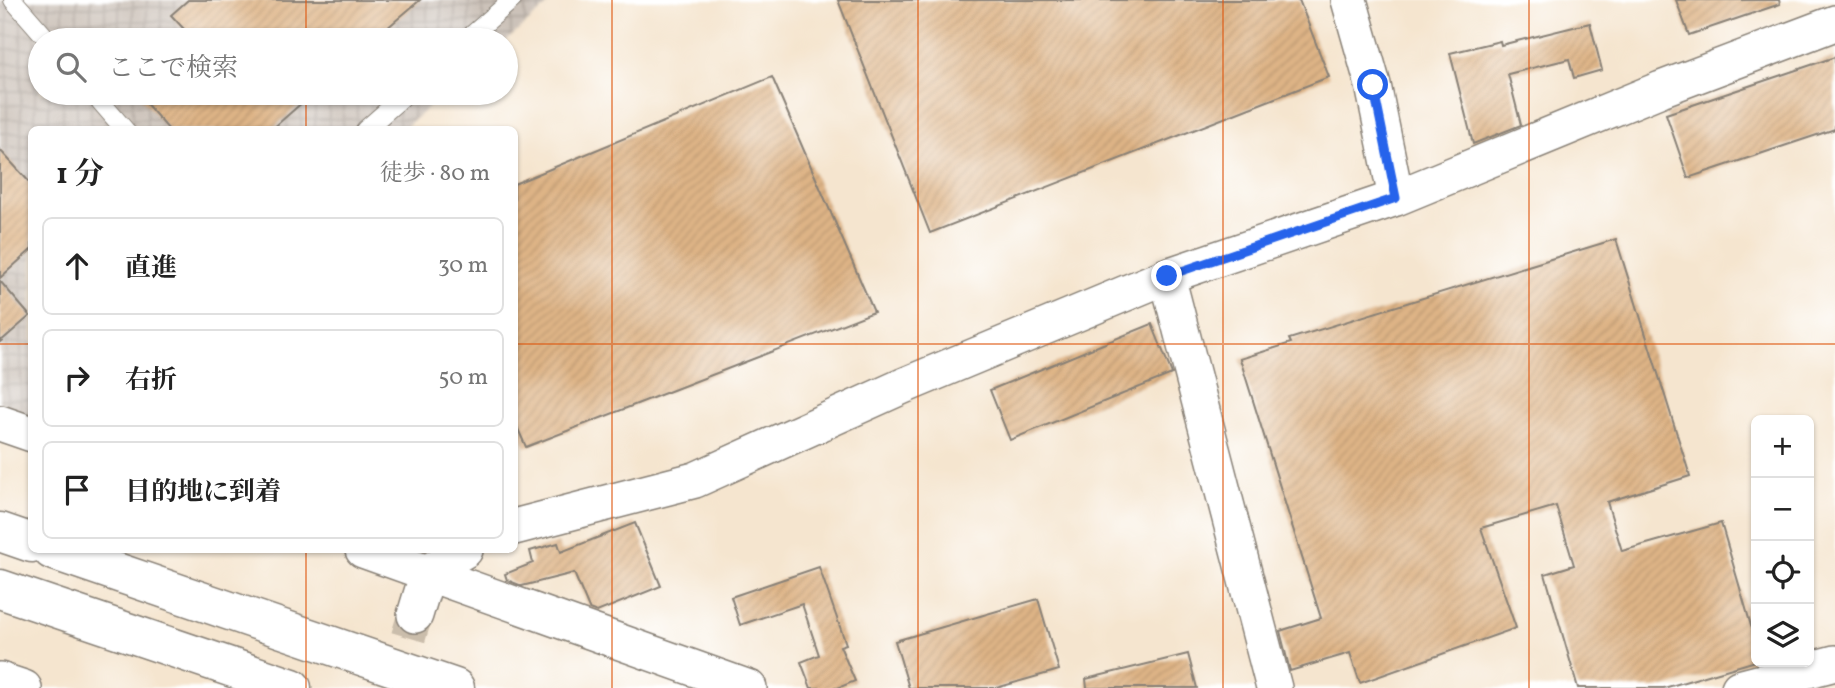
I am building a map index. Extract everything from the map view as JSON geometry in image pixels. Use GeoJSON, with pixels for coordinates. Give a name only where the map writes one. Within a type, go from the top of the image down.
{"type":"FeatureCollection","features":[{"type":"Feature","properties":{"kind":"highway"},"geometry":{"type":"LineString","coordinates":[[0,532],[28,542]]}},
{"type":"Feature","properties":{"kind":"highway"},"geometry":{"type":"LineString","coordinates":[[61,553],[455,688]]}},
{"type":"Feature","properties":{"kind":"highway"},"geometry":{"type":"LineString","coordinates":[[0,589],[292,688]]}},
{"type":"Feature","properties":{"kind":"street"},"geometry":{"type":"LineString","coordinates":[[1349,0],[1373,85],[1396,198]]}},
{"type":"Feature","properties":{"kind":"street"},"geometry":{"type":"LineString","coordinates":[[518,526],[695,480],[903,386],[1167,276],[1396,198],[1661,89],[1835,23]]}},
{"type":"Feature","properties":{"kind":"street"},"geometry":{"type":"LineString","coordinates":[[1167,276],[1274,688]]}},
{"type":"Feature","properties":{"kind":"street"},"geometry":{"type":"LineString","coordinates":[[0,423],[28,433]]}},
{"type":"Feature","properties":{"kind":"street"},"geometry":{"type":"LineString","coordinates":[[372,553],[749,688]]}},
{"type":"Feature","properties":{"kind":"street"},"geometry":{"type":"LineString","coordinates":[[415,615],[428,572],[460,553]]}},
{"type":"Feature","properties":{"kind":"street"},"geometry":{"type":"LineString","coordinates":[[1739,688],[1835,663]]}},
{"type":"Feature","properties":{"kind":"street"},"geometry":{"type":"LineString","coordinates":[[0,680],[24,688]]}},
{"type":"Feature","properties":{"kind":"lane"},"geometry":{"type":"LineString","coordinates":[[13,0],[38,28]]}},
{"type":"Feature","properties":{"kind":"lane"},"geometry":{"type":"LineString","coordinates":[[480,28],[512,0]]}},
{"type":"Feature","properties":{"kind":"lane"},"geometry":{"type":"LineString","coordinates":[[103,105],[122,126]]}},
{"type":"Feature","properties":{"kind":"lane"},"geometry":{"type":"LineString","coordinates":[[370,126],[393,105]]}},
{"type":"Feature","properties":{"kind":"shaded area"},"geometry":{"type":"Polygon","coordinates":[[[0,0],[554,0],[518,31],[518,28],[28,28],[28,105],[431,105],[406,126],[28,126],[28,418],[0,408],[0,0]]]}},
{"type":"Feature","properties":{"kind":"building"},"geometry":{"type":"Polygon","coordinates":[[[188,0],[420,0],[387,28],[183,28],[171,15],[188,0]]]}},
{"type":"Feature","properties":{"kind":"building"},"geometry":{"type":"Polygon","coordinates":[[[838,0],[1299,0],[1329,77],[930,233],[838,0]]]}},
{"type":"Feature","properties":{"kind":"building"},"geometry":{"type":"Polygon","coordinates":[[[1676,0],[1779,0],[1780,4],[1689,35],[1676,0]]]}},
{"type":"Feature","properties":{"kind":"building"},"geometry":{"type":"Polygon","coordinates":[[[1590,23],[1602,70],[1574,78],[1569,59],[1508,74],[1521,125],[1473,144],[1450,53],[1500,41],[1501,45],[1590,23]]]}},
{"type":"Feature","properties":{"kind":"building"},"geometry":{"type":"Polygon","coordinates":[[[1835,57],[1835,129],[1688,178],[1666,114],[1835,57]]]}},
{"type":"Feature","properties":{"kind":"building"},"geometry":{"type":"Polygon","coordinates":[[[772,77],[874,312],[526,447],[518,429],[518,182],[772,77]]]}},
{"type":"Feature","properties":{"kind":"building"},"geometry":{"type":"Polygon","coordinates":[[[147,105],[299,105],[276,126],[166,126],[147,105]]]}},
{"type":"Feature","properties":{"kind":"building"},"geometry":{"type":"Polygon","coordinates":[[[0,150],[28,181],[28,253],[0,278],[0,150]]]}},
{"type":"Feature","properties":{"kind":"building"},"geometry":{"type":"Polygon","coordinates":[[[1616,239],[1690,476],[1607,502],[1622,551],[1721,523],[1751,626],[1751,662],[1664,688],[1578,688],[1545,574],[1574,565],[1556,506],[1481,528],[1516,628],[1360,683],[1350,653],[1290,671],[1280,631],[1321,618],[1240,359],[1291,343],[1289,339],[1616,239]]]}},
{"type":"Feature","properties":{"kind":"building"},"geometry":{"type":"Polygon","coordinates":[[[0,281],[28,314],[28,318],[0,342],[0,281]]]}},
{"type":"Feature","properties":{"kind":"building"},"geometry":{"type":"Polygon","coordinates":[[[1152,324],[1172,374],[1010,440],[990,390],[1152,324]]]}},
{"type":"Feature","properties":{"kind":"building"},"geometry":{"type":"Polygon","coordinates":[[[635,523],[661,586],[597,612],[589,609],[574,573],[522,586],[507,580],[505,574],[533,563],[530,551],[558,543],[561,552],[635,523]]]}},
{"type":"Feature","properties":{"kind":"building"},"geometry":{"type":"Polygon","coordinates":[[[819,567],[846,644],[840,646],[855,681],[838,688],[811,688],[801,662],[819,655],[802,604],[740,625],[731,597],[819,567]]]}},
{"type":"Feature","properties":{"kind":"building"},"geometry":{"type":"Polygon","coordinates":[[[1038,599],[1059,670],[996,688],[909,688],[895,641],[1038,599]]]}},
{"type":"Feature","properties":{"kind":"building"},"geometry":{"type":"Polygon","coordinates":[[[1188,654],[1197,688],[1087,688],[1086,679],[1188,654]]]}},
{"type":"Feature","properties":{"kind":"tunnel"},"geometry":{"type":"LineString","coordinates":[[393,688],[415,615]]}},
{"type":"Feature","properties":{"kind":"route"},"geometry":{"type":"LineString","coordinates":[[1167,276],[1396,198],[1373,85]]}}]}
